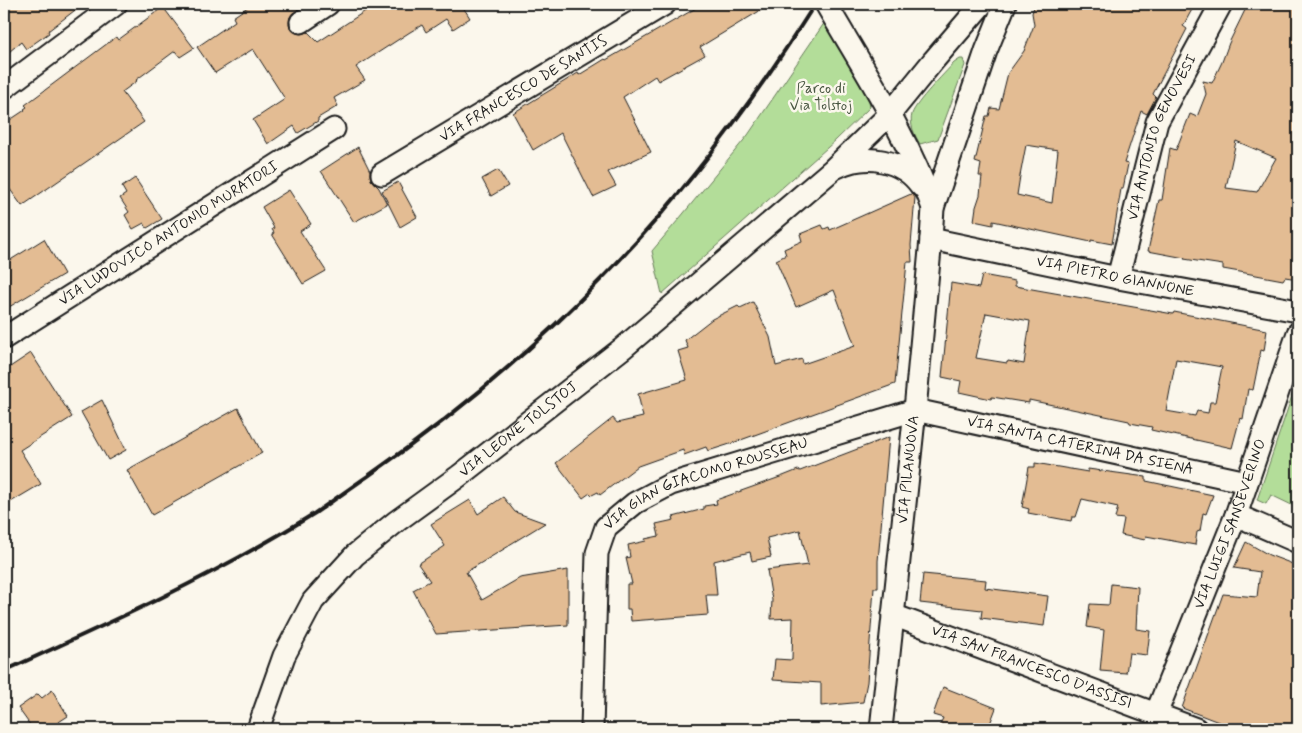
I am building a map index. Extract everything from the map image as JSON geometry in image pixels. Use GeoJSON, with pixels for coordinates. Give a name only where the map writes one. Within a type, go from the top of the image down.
{"type":"FeatureCollection","features":[{"type":"Feature","properties":{"kind":"street"},"geometry":{"type":"LineString","coordinates":[[4,88],[116,4]]}},
{"type":"Feature","properties":{"kind":"street"},"geometry":{"type":"LineString","coordinates":[[301,22],[328,4]]}},
{"type":"Feature","properties":{"kind":"street","name":"VIA FRANCESCO DE SANTIS"},"geometry":{"type":"LineString","coordinates":[[382,174],[664,4]]}},
{"type":"Feature","properties":{"kind":"street"},"geometry":{"type":"LineString","coordinates":[[826,4],[890,114],[923,181],[932,208]]}},
{"type":"Feature","properties":{"kind":"street","name":"VIA LEONE TOLSTOJ"},"geometry":{"type":"LineString","coordinates":[[258,729],[284,656],[312,602],[355,555],[624,348],[832,170],[890,114],[982,4]]}},
{"type":"Feature","properties":{"kind":"street"},"geometry":{"type":"LineString","coordinates":[[932,208],[986,51],[1005,4]]}},
{"type":"Feature","properties":{"kind":"street","name":"VIA ANTONIO GENOVESI"},"geometry":{"type":"LineString","coordinates":[[1118,278],[1157,122],[1220,4]]}},
{"type":"Feature","properties":{"kind":"street","name":"VIA LUDOVICO ANTONIO MURATORI"},"geometry":{"type":"LineString","coordinates":[[4,338],[334,129]]}},
{"type":"Feature","properties":{"kind":"street"},"geometry":{"type":"LineString","coordinates":[[911,156],[932,160],[942,156],[954,144]]}},
{"type":"Feature","properties":{"kind":"street","name":"VIA LEONE TOLSTOJ"},"geometry":{"type":"LineString","coordinates":[[832,170],[846,163],[862,160],[877,160],[892,164],[906,171],[918,181],[927,194],[932,208]]}},
{"type":"Feature","properties":{"kind":"street","name":"VIA PILANUOVA"},"geometry":{"type":"LineString","coordinates":[[881,729],[915,410],[931,239],[932,208]]}},
{"type":"Feature","properties":{"kind":"street","name":"VIA PIETRO GIANNONE"},"geometry":{"type":"LineString","coordinates":[[931,239],[1118,278],[1298,311]]}},
{"type":"Feature","properties":{"kind":"street","name":"VIA LUIGI SANSEVERINO"},"geometry":{"type":"LineString","coordinates":[[1156,714],[1236,515],[1298,333]]}},
{"type":"Feature","properties":{"kind":"street","name":"VIA SANTA CATERINA DA SIENA"},"geometry":{"type":"LineString","coordinates":[[915,410],[1247,482]]}},
{"type":"Feature","properties":{"kind":"street","name":"VIA GIAN GIACOMO ROUSSEAU"},"geometry":{"type":"LineString","coordinates":[[592,729],[596,553],[606,527],[635,503],[671,484],[915,410]]}},
{"type":"Feature","properties":{"kind":"street"},"geometry":{"type":"LineString","coordinates":[[1236,515],[1298,542]]}},
{"type":"Feature","properties":{"kind":"street","name":"VIA SAN FRANCESCO D'ASSISI"},"geometry":{"type":"LineString","coordinates":[[893,615],[1196,729]]}},
{"type":"Feature","properties":{"kind":"green space","name":"Parco di Via Tolstoj"},"geometry":{"type":"Polygon","coordinates":[[[827,19],[869,101],[870,107],[836,140],[662,294],[652,251],[748,135],[827,19]]]}},
{"type":"Feature","properties":{"kind":"green space"},"geometry":{"type":"Polygon","coordinates":[[[960,59],[963,59],[965,65],[938,139],[920,144],[914,134],[912,114],[931,88],[960,59]]]}},
{"type":"Feature","properties":{"kind":"green space"},"geometry":{"type":"Polygon","coordinates":[[[1298,378],[1298,508],[1271,495],[1266,504],[1257,500],[1298,378]]]}},
{"type":"Feature","properties":{"kind":"building"},"geometry":{"type":"Polygon","coordinates":[[[4,4],[83,4],[48,31],[49,33],[26,49],[21,42],[4,56],[4,4]]]}},
{"type":"Feature","properties":{"kind":"building"},"geometry":{"type":"Polygon","coordinates":[[[252,4],[295,4],[298,9],[290,17],[290,28],[296,33],[308,32],[318,42],[376,4],[468,4],[463,7],[470,18],[453,29],[446,19],[426,32],[422,25],[410,32],[356,67],[365,80],[334,98],[338,106],[298,133],[294,126],[268,144],[253,120],[285,99],[253,49],[215,73],[197,47],[235,21],[233,17],[252,4]]]}},
{"type":"Feature","properties":{"kind":"building"},"geometry":{"type":"Polygon","coordinates":[[[703,4],[771,4],[700,47],[705,55],[658,81],[655,76],[623,97],[651,152],[608,172],[616,186],[593,197],[561,133],[533,150],[513,113],[578,73],[579,75],[703,4]]]}},
{"type":"Feature","properties":{"kind":"building"},"geometry":{"type":"Polygon","coordinates":[[[1035,4],[1195,4],[1183,26],[1187,29],[1153,94],[1156,97],[1147,114],[1141,111],[1124,163],[1128,164],[1123,189],[1121,189],[1112,244],[1091,240],[1091,242],[993,221],[993,225],[974,221],[982,176],[979,176],[981,164],[975,162],[986,116],[989,116],[991,108],[999,109],[1008,73],[1024,51],[1034,25],[1032,13],[1035,4]],[[1026,145],[1017,195],[1052,203],[1058,150],[1026,145]]]}},
{"type":"Feature","properties":{"kind":"building"},"geometry":{"type":"Polygon","coordinates":[[[1248,4],[1298,4],[1298,279],[1285,277],[1283,280],[1223,269],[1223,265],[1148,251],[1159,200],[1162,200],[1170,148],[1176,150],[1190,114],[1197,117],[1206,94],[1203,81],[1212,83],[1248,4]],[[1236,141],[1226,188],[1257,192],[1276,158],[1236,141]]]}},
{"type":"Feature","properties":{"kind":"building"},"geometry":{"type":"Polygon","coordinates":[[[163,7],[194,48],[180,57],[175,51],[122,92],[144,122],[22,206],[4,181],[4,124],[25,110],[27,107],[25,105],[116,37],[118,40],[163,7]]]}},
{"type":"Feature","properties":{"kind":"building"},"geometry":{"type":"Polygon","coordinates":[[[358,147],[370,171],[371,180],[379,188],[387,204],[354,222],[321,171],[358,147]]]}},
{"type":"Feature","properties":{"kind":"building"},"geometry":{"type":"Polygon","coordinates":[[[498,170],[508,186],[491,196],[482,179],[498,170]]]}},
{"type":"Feature","properties":{"kind":"building"},"geometry":{"type":"Polygon","coordinates":[[[135,178],[162,219],[147,228],[144,223],[133,229],[125,215],[129,212],[120,198],[126,194],[122,187],[135,178]]]}},
{"type":"Feature","properties":{"kind":"building"},"geometry":{"type":"Polygon","coordinates":[[[398,182],[417,217],[400,227],[382,191],[398,182]]]}},
{"type":"Feature","properties":{"kind":"building"},"geometry":{"type":"Polygon","coordinates":[[[289,190],[311,224],[300,231],[326,271],[303,284],[272,234],[274,233],[272,229],[274,228],[262,207],[289,190]]]}},
{"type":"Feature","properties":{"kind":"building"},"geometry":{"type":"Polygon","coordinates":[[[911,194],[915,197],[911,245],[912,262],[907,262],[895,384],[727,445],[708,451],[706,447],[684,455],[683,450],[638,466],[600,495],[598,492],[592,495],[590,493],[583,498],[556,463],[613,418],[617,423],[643,417],[638,394],[687,380],[678,351],[688,348],[685,340],[712,319],[738,306],[740,308],[753,302],[770,337],[776,366],[802,359],[803,364],[855,346],[834,290],[796,307],[776,260],[786,255],[784,249],[802,241],[800,234],[822,225],[824,229],[829,227],[830,230],[911,194]]]}},
{"type":"Feature","properties":{"kind":"building"},"geometry":{"type":"Polygon","coordinates":[[[44,239],[64,274],[4,310],[4,264],[44,239]]]}},
{"type":"Feature","properties":{"kind":"building"},"geometry":{"type":"Polygon","coordinates":[[[982,275],[1015,281],[1015,286],[1173,314],[1174,312],[1267,330],[1264,351],[1261,350],[1253,390],[1248,389],[1243,419],[1240,418],[1232,448],[1151,430],[1152,427],[1130,423],[1129,421],[1029,400],[1029,403],[992,397],[991,399],[959,392],[961,381],[942,377],[951,283],[979,288],[982,275]],[[986,313],[976,358],[1024,364],[1030,321],[986,313]],[[1176,359],[1166,411],[1195,416],[1197,411],[1208,413],[1210,402],[1215,402],[1222,367],[1176,359]]]}},
{"type":"Feature","properties":{"kind":"building"},"geometry":{"type":"Polygon","coordinates":[[[31,353],[72,417],[20,450],[41,484],[4,506],[4,371],[31,353]]]}},
{"type":"Feature","properties":{"kind":"building"},"geometry":{"type":"Polygon","coordinates":[[[102,400],[126,450],[108,460],[81,412],[102,400]]]}},
{"type":"Feature","properties":{"kind":"building"},"geometry":{"type":"Polygon","coordinates":[[[238,408],[262,453],[152,515],[127,470],[238,408]]]}},
{"type":"Feature","properties":{"kind":"building"},"geometry":{"type":"Polygon","coordinates":[[[889,437],[878,561],[878,588],[874,588],[867,682],[863,702],[821,706],[821,683],[773,680],[775,659],[792,660],[793,618],[771,619],[772,600],[767,570],[808,565],[800,530],[767,538],[771,557],[752,561],[750,552],[714,561],[717,595],[706,595],[708,615],[631,621],[630,609],[627,609],[627,584],[632,584],[626,558],[630,557],[628,545],[659,536],[656,524],[674,520],[673,517],[704,509],[704,506],[717,504],[716,500],[889,437]]]}},
{"type":"Feature","properties":{"kind":"building"},"geometry":{"type":"Polygon","coordinates":[[[1035,463],[1088,472],[1088,469],[1146,477],[1146,481],[1213,495],[1206,514],[1203,513],[1195,545],[1146,536],[1145,540],[1121,535],[1124,519],[1115,518],[1118,507],[1082,499],[1076,517],[1072,517],[1071,521],[1028,513],[1029,509],[1022,507],[1029,467],[1035,467],[1035,463]]]}},
{"type":"Feature","properties":{"kind":"building"},"geometry":{"type":"Polygon","coordinates":[[[503,497],[515,512],[545,523],[466,572],[482,600],[520,578],[568,570],[568,625],[436,634],[413,590],[430,581],[418,564],[445,546],[431,524],[470,500],[478,514],[503,497]]]}},
{"type":"Feature","properties":{"kind":"building"},"geometry":{"type":"Polygon","coordinates":[[[1246,542],[1269,555],[1298,566],[1298,729],[1237,729],[1182,708],[1223,594],[1257,597],[1260,572],[1234,568],[1246,542]]]}},
{"type":"Feature","properties":{"kind":"building"},"geometry":{"type":"Polygon","coordinates":[[[923,574],[986,580],[985,588],[1048,596],[1044,626],[981,618],[982,610],[920,603],[923,574]]]}},
{"type":"Feature","properties":{"kind":"building"},"geometry":{"type":"Polygon","coordinates":[[[1111,584],[1138,587],[1136,629],[1150,631],[1147,655],[1129,653],[1126,673],[1100,671],[1104,630],[1087,627],[1090,604],[1109,605],[1111,584]]]}},
{"type":"Feature","properties":{"kind":"building"},"geometry":{"type":"Polygon","coordinates":[[[943,687],[996,708],[988,729],[938,729],[943,718],[933,715],[943,687]]]}},
{"type":"Feature","properties":{"kind":"building"},"geometry":{"type":"Polygon","coordinates":[[[52,690],[68,716],[48,729],[33,729],[18,708],[38,694],[42,698],[52,690]]]}},
{"type":"Feature","properties":{"kind":"railway"},"geometry":{"type":"LineString","coordinates":[[4,671],[201,578],[278,536],[315,513],[400,454],[491,382],[578,303],[663,212],[743,111],[815,4]]}}]}
